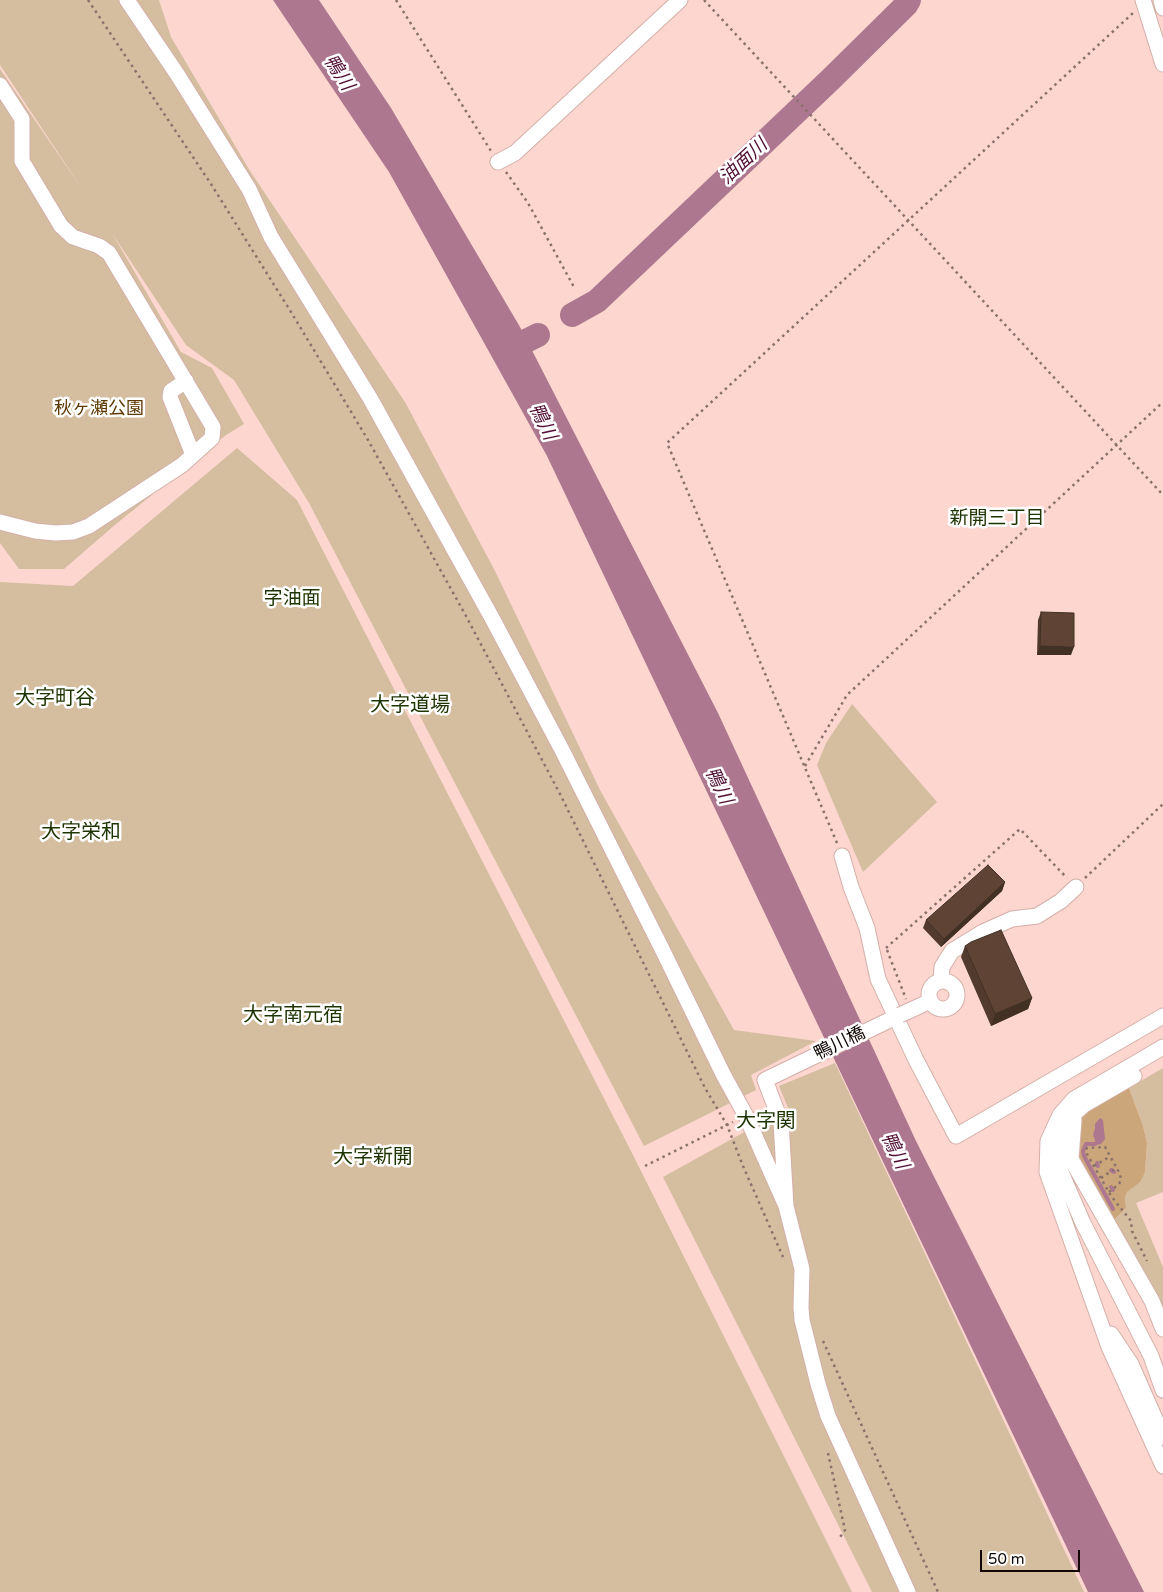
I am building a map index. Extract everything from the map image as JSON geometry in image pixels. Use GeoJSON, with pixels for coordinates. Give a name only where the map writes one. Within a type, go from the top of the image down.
{"type":"FeatureCollection","features":[{"type":"Feature","properties":{"kind":"street"},"geometry":{"type":"LineString","coordinates":[[127,0],[177,74],[250,189],[271,237],[370,398],[492,618],[562,750],[723,1074],[746,1116],[786,1206],[802,1269],[802,1320],[828,1416],[908,1592]]}},
{"type":"Feature","properties":{"kind":"street"},"geometry":{"type":"LineString","coordinates":[[498,162],[515,153],[680,0]]}},
{"type":"Feature","properties":{"kind":"street"},"geometry":{"type":"LineString","coordinates":[[1161,0],[1163,8]]}},
{"type":"Feature","properties":{"kind":"street"},"geometry":{"type":"LineString","coordinates":[[1143,2],[1163,64]]}},
{"type":"Feature","properties":{"kind":"street"},"geometry":{"type":"LineString","coordinates":[[0,85],[22,119],[22,161],[61,226],[73,237],[99,246],[109,253],[214,427],[212,438],[182,465],[89,526],[73,532],[55,533],[35,531],[0,522]]}},
{"type":"Feature","properties":{"kind":"street"},"geometry":{"type":"LineString","coordinates":[[186,381],[171,391],[170,397],[193,455]]}},
{"type":"Feature","properties":{"kind":"street"},"geometry":{"type":"LineString","coordinates":[[842,856],[851,887],[867,928],[878,979],[916,1060],[956,1136],[1163,1016]]}},
{"type":"Feature","properties":{"kind":"street"},"geometry":{"type":"LineString","coordinates":[[941,981],[942,967],[952,952],[983,932],[1012,919],[1037,916],[1061,901],[1076,887]]}},
{"type":"Feature","properties":{"kind":"street"},"geometry":{"type":"LineString","coordinates":[[941,981],[950,983],[955,989],[954,1002],[947,1008],[927,1002],[930,988],[941,981]]}},
{"type":"Feature","properties":{"kind":"street","name":"鴨川橋"},"geometry":{"type":"LineString","coordinates":[[786,1206],[781,1122],[765,1080],[927,1002]]}},
{"type":"Feature","properties":{"kind":"street"},"geometry":{"type":"LineString","coordinates":[[1163,1047],[1074,1099],[1060,1115],[1048,1141],[1047,1172],[1109,1347],[1163,1466]]}},
{"type":"Feature","properties":{"kind":"street"},"geometry":{"type":"LineString","coordinates":[[1163,1059],[1100,1095],[1074,1114],[1061,1138],[1057,1163],[1084,1223],[1150,1356],[1163,1390]]}},
{"type":"Feature","properties":{"kind":"street"},"geometry":{"type":"LineString","coordinates":[[1074,1114],[1071,1159],[1152,1301],[1163,1329]]}},
{"type":"Feature","properties":{"kind":"street"},"geometry":{"type":"LineString","coordinates":[[1098,1315],[1131,1364],[1163,1437]]}},
{"type":"Feature","properties":{"kind":"path"},"geometry":{"type":"LineString","coordinates":[[88,0],[195,160],[330,376],[466,616],[529,733],[705,1088],[727,1125],[743,1166],[786,1262]]}},
{"type":"Feature","properties":{"kind":"path"},"geometry":{"type":"LineString","coordinates":[[396,0],[498,162],[528,202],[575,289]]}},
{"type":"Feature","properties":{"kind":"path"},"geometry":{"type":"LineString","coordinates":[[704,0],[1163,495]]}},
{"type":"Feature","properties":{"kind":"path"},"geometry":{"type":"LineString","coordinates":[[842,856],[667,443],[1143,2]]}},
{"type":"Feature","properties":{"kind":"path"},"geometry":{"type":"LineString","coordinates":[[804,767],[847,695],[1163,402]]}},
{"type":"Feature","properties":{"kind":"path"},"geometry":{"type":"LineString","coordinates":[[886,948],[1020,829],[1076,887],[1163,804]]}},
{"type":"Feature","properties":{"kind":"path"},"geometry":{"type":"LineString","coordinates":[[884,942],[906,1000]]}},
{"type":"Feature","properties":{"kind":"path"},"geometry":{"type":"LineString","coordinates":[[645,1166],[746,1116]]}},
{"type":"Feature","properties":{"kind":"path"},"geometry":{"type":"LineString","coordinates":[[1111,1190],[1119,1184],[1121,1180],[1120,1174],[1113,1170],[1104,1147],[1087,1148],[1086,1150],[1096,1165],[1096,1171],[1111,1190],[1111,1197],[1131,1221],[1132,1231],[1147,1262]]}},
{"type":"Feature","properties":{"kind":"path"},"geometry":{"type":"LineString","coordinates":[[1096,1165],[1109,1158]]}},
{"type":"Feature","properties":{"kind":"path"},"geometry":{"type":"LineString","coordinates":[[1100,1177],[1113,1170]]}},
{"type":"Feature","properties":{"kind":"path"},"geometry":{"type":"LineString","coordinates":[[820,1336],[938,1592]]}},
{"type":"Feature","properties":{"kind":"path"},"geometry":{"type":"LineString","coordinates":[[827,1449],[845,1530],[838,1540]]}},
{"type":"Feature","properties":{"kind":"green space","name":"秋ヶ瀬公園"},"geometry":{"type":"Polygon","coordinates":[[[0,0],[159,0],[171,37],[250,171],[405,402],[495,571],[600,790],[734,1030],[816,1041],[751,1075],[756,1090],[644,1146],[309,503],[234,380],[186,345],[112,233],[181,352],[212,368],[244,424],[226,435],[116,524],[64,569],[19,569],[0,543],[0,69],[84,192],[0,65],[0,0]]]}},
{"type":"Feature","properties":{"kind":"green space"},"geometry":{"type":"Polygon","coordinates":[[[237,448],[297,500],[632,1153],[852,1592],[0,1592],[0,582],[73,586],[237,448]]]}},
{"type":"Feature","properties":{"kind":"green space"},"geometry":{"type":"Polygon","coordinates":[[[852,704],[937,802],[863,872],[817,765],[826,743],[852,704]]]}},
{"type":"Feature","properties":{"kind":"green space"},"geometry":{"type":"Polygon","coordinates":[[[835,1063],[1084,1592],[872,1592],[663,1177],[788,1108],[779,1086],[835,1063]]]}},
{"type":"Feature","properties":{"kind":"green space"},"geometry":{"type":"Polygon","coordinates":[[[1163,1068],[1163,1192],[1136,1203],[1163,1267],[1163,1309],[1114,1220],[1126,1208],[1125,1198],[1127,1192],[1145,1172],[1147,1143],[1129,1088],[1163,1068]]]}},
{"type":"Feature","properties":{"kind":"shaded area"},"geometry":{"type":"Polygon","coordinates":[[[1129,1088],[1147,1143],[1145,1172],[1140,1182],[1127,1192],[1125,1198],[1126,1208],[1114,1220],[1077,1154],[1078,1122],[1092,1108],[1129,1088]]]}},
{"type":"Feature","properties":{"kind":"water","name":"鴨川"},"geometry":{"type":"Polygon","coordinates":[[[273,0],[319,0],[391,108],[520,327],[718,713],[916,1141],[1144,1592],[1088,1592],[547,456],[389,172],[273,0]]]}},
{"type":"Feature","properties":{"kind":"water"},"geometry":{"type":"Polygon","coordinates":[[[1100,1118],[1103,1120],[1105,1139],[1101,1144],[1096,1145],[1093,1134],[1095,1124],[1100,1118]]]}},
{"type":"Feature","properties":{"kind":"building"},"geometry":{"type":"Polygon","coordinates":[[[1041,612],[1074,613],[1074,647],[1040,646],[1041,612]]]}},
{"type":"Feature","properties":{"kind":"building"},"geometry":{"type":"Polygon","coordinates":[[[988,865],[1005,882],[944,939],[926,920],[988,865]]]}},
{"type":"Feature","properties":{"kind":"building"},"geometry":{"type":"Polygon","coordinates":[[[1001,930],[1032,998],[995,1014],[965,946],[1001,930]]]}},
{"type":"Feature","properties":{"kind":"waterway","name":"油面川"},"geometry":{"type":"LineString","coordinates":[[572,315],[597,301],[830,80],[909,0]]}},
{"type":"Feature","properties":{"kind":"waterway","name":"油面川"},"geometry":{"type":"LineString","coordinates":[[508,350],[538,335]]}},
{"type":"Feature","properties":{"kind":"waterway"},"geometry":{"type":"LineString","coordinates":[[1095,1144],[1086,1144],[1083,1151],[1084,1156],[1113,1209]]}},
{"type":"Feature","properties":{"kind":"district","name":"新開三丁目"},"geometry":{"type":"Point","coordinates":[997,519]}},
{"type":"Feature","properties":{"kind":"district","name":"字油面"},"geometry":{"type":"Point","coordinates":[292,599]}},
{"type":"Feature","properties":{"kind":"district","name":"大字町谷"},"geometry":{"type":"Point","coordinates":[55,699]}},
{"type":"Feature","properties":{"kind":"district","name":"大字道場"},"geometry":{"type":"Point","coordinates":[410,706]}},
{"type":"Feature","properties":{"kind":"district","name":"大字栄和"},"geometry":{"type":"Point","coordinates":[81,833]}},
{"type":"Feature","properties":{"kind":"district","name":"大字南元宿"},"geometry":{"type":"Point","coordinates":[293,1016]}},
{"type":"Feature","properties":{"kind":"district","name":"大字関"},"geometry":{"type":"Point","coordinates":[766,1122]}},
{"type":"Feature","properties":{"kind":"district","name":"大字新開"},"geometry":{"type":"Point","coordinates":[373,1158]}}]}
